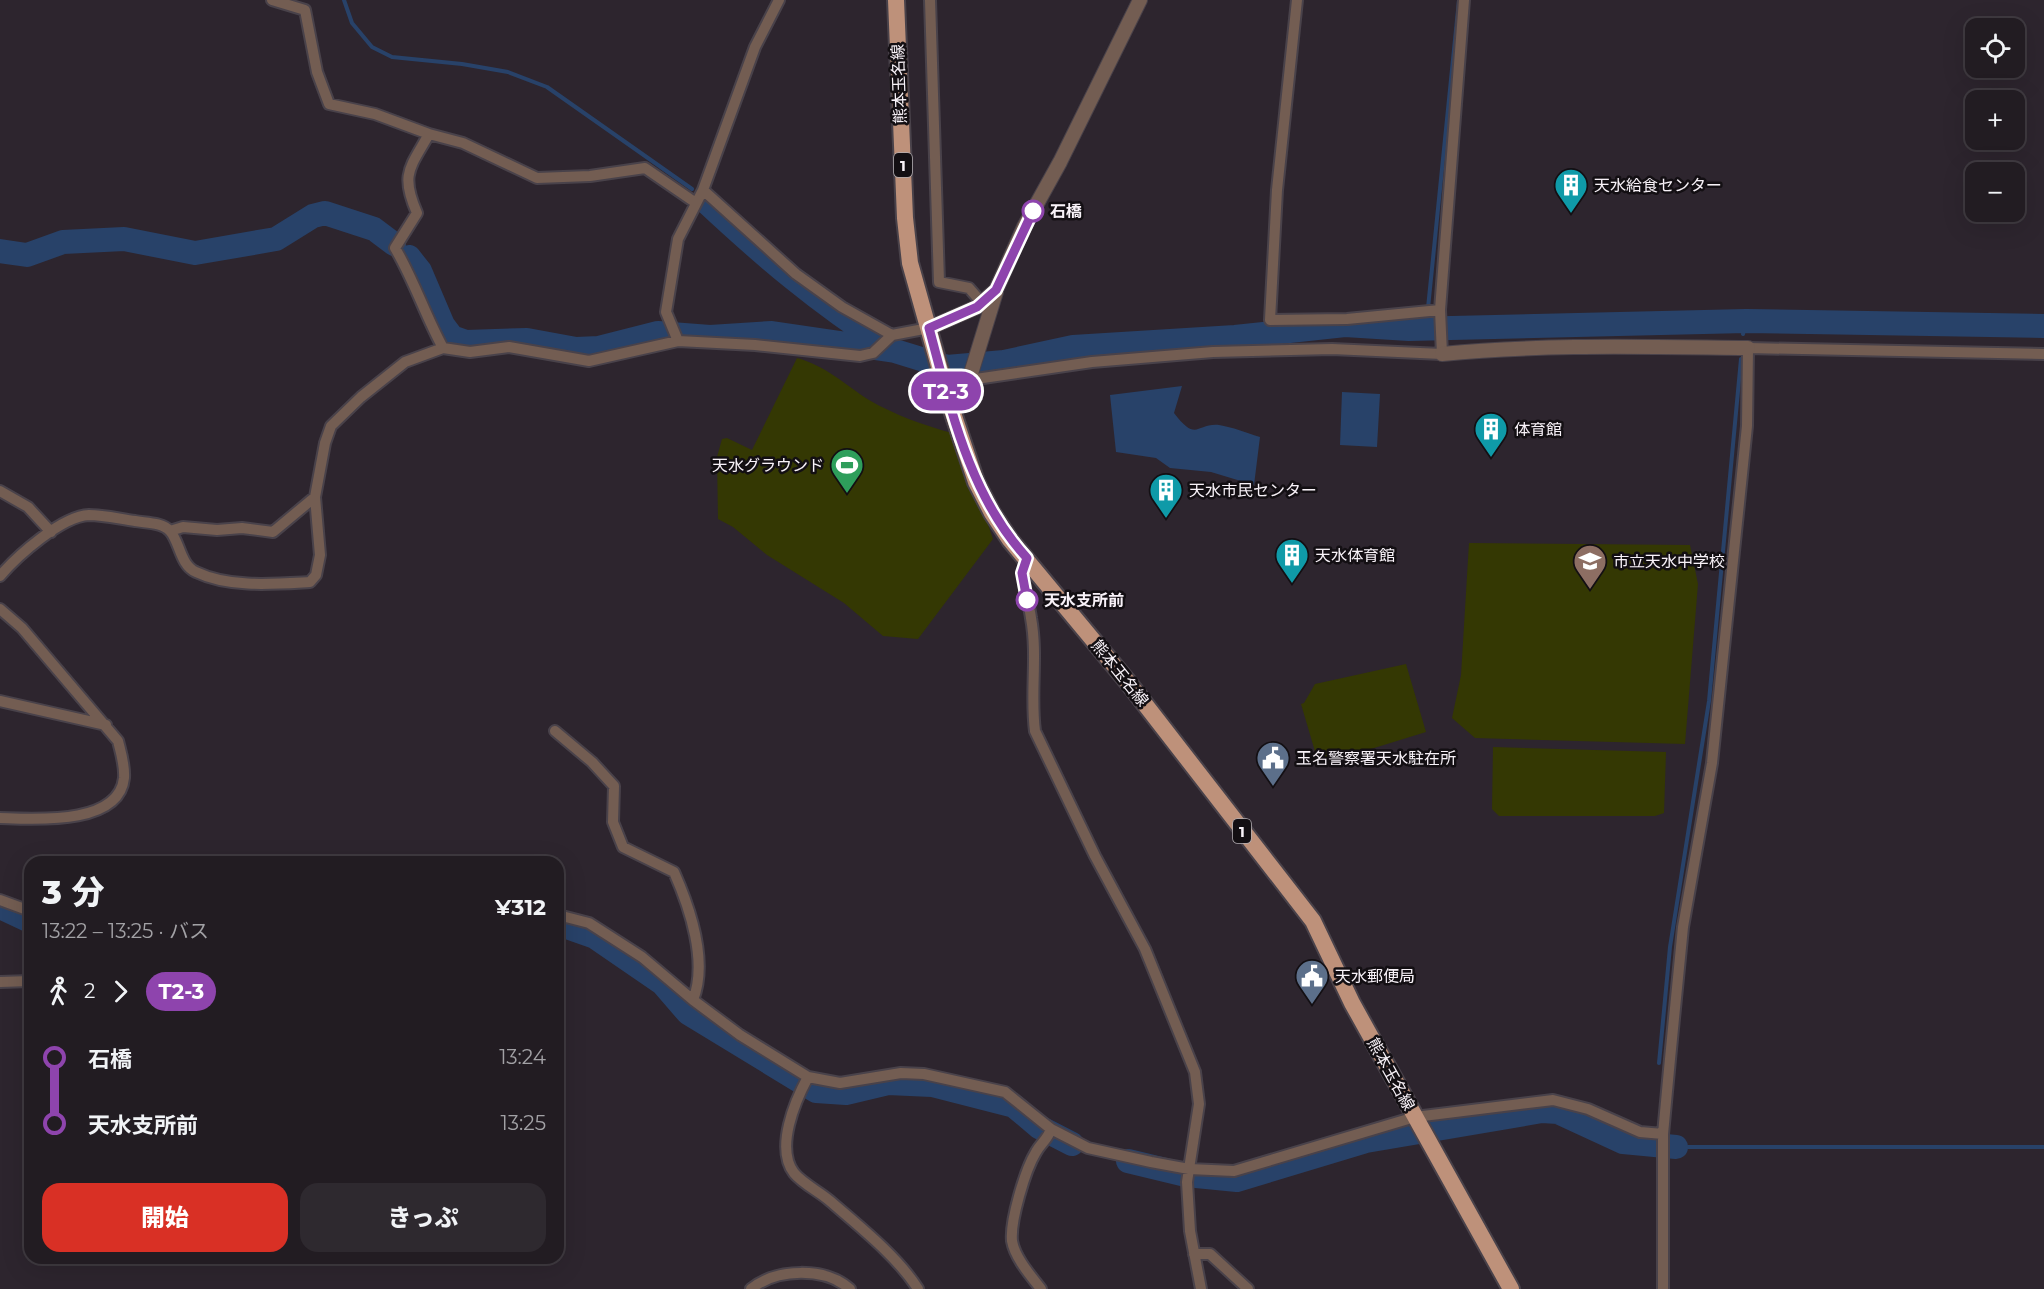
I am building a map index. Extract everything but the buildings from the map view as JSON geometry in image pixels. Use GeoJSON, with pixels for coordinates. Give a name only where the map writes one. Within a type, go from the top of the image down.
{"type":"FeatureCollection","features":[{"type":"Feature","properties":{"kind":"main road","name":"熊本玉名線"},"geometry":{"type":"LineString","coordinates":[[896,0],[905,218],[910,263],[947,395],[976,482],[992,513],[1127,681],[1312,921],[1352,1003],[1511,1289]]}},
{"type":"Feature","properties":{"kind":"street"},"geometry":{"type":"LineString","coordinates":[[272,0],[305,10],[317,72],[329,104],[375,114],[429,134],[463,143],[537,178],[590,176],[645,168],[696,203]]}},
{"type":"Feature","properties":{"kind":"street"},"geometry":{"type":"LineString","coordinates":[[675,335],[666,312],[678,239],[703,190],[755,47],[778,0]]}},
{"type":"Feature","properties":{"kind":"street"},"geometry":{"type":"LineString","coordinates":[[930,0],[939,282],[969,288],[982,303]]}},
{"type":"Feature","properties":{"kind":"street"},"geometry":{"type":"LineString","coordinates":[[970,376],[996,290],[1024,227],[1060,162],[1140,0]]}},
{"type":"Feature","properties":{"kind":"street"},"geometry":{"type":"LineString","coordinates":[[1297,0],[1277,190],[1270,320],[1347,319],[1440,313]]}},
{"type":"Feature","properties":{"kind":"street"},"geometry":{"type":"LineString","coordinates":[[1442,348],[1440,313],[1464,0]]}},
{"type":"Feature","properties":{"kind":"street"},"geometry":{"type":"LineString","coordinates":[[429,134],[406,174],[417,213],[395,248],[412,277],[424,314],[442,348]]}},
{"type":"Feature","properties":{"kind":"street"},"geometry":{"type":"LineString","coordinates":[[703,190],[796,274],[842,308],[890,337]]}},
{"type":"Feature","properties":{"kind":"street"},"geometry":{"type":"LineString","coordinates":[[0,576],[10,564],[51,532],[71,519],[89,515],[158,524],[170,531],[177,547],[193,571],[211,579],[273,584],[310,582],[316,575],[320,555],[315,497],[325,443],[331,426],[361,397],[405,362],[442,348],[470,352],[509,347],[589,362],[675,335],[860,356],[873,353],[890,337],[929,328],[982,303],[996,290]]}},
{"type":"Feature","properties":{"kind":"street"},"geometry":{"type":"LineString","coordinates":[[947,395],[970,376],[1092,362],[1213,352],[1442,348],[1479,351],[1640,347],[2044,354]]}},
{"type":"Feature","properties":{"kind":"street"},"geometry":{"type":"LineString","coordinates":[[1664,1289],[1663,1138],[1683,927],[1712,763],[1747,426],[1748,348]]}},
{"type":"Feature","properties":{"kind":"street"},"geometry":{"type":"LineString","coordinates":[[0,491],[27,507],[51,532]]}},
{"type":"Feature","properties":{"kind":"street"},"geometry":{"type":"LineString","coordinates":[[170,531],[183,527],[217,530],[242,528],[273,532],[315,497]]}},
{"type":"Feature","properties":{"kind":"street"},"geometry":{"type":"LineString","coordinates":[[1027,558],[1022,573],[1032,619],[1036,667],[1033,717],[1035,731],[1095,856],[1145,949],[1195,1072],[1199,1104],[1188,1175],[1190,1231],[1201,1289]]}},
{"type":"Feature","properties":{"kind":"street"},"geometry":{"type":"LineString","coordinates":[[0,609],[22,628],[118,741],[124,780],[118,794],[106,807],[78,816],[48,820],[0,818]]}},
{"type":"Feature","properties":{"kind":"street"},"geometry":{"type":"LineString","coordinates":[[0,701],[106,725]]}},
{"type":"Feature","properties":{"kind":"street"},"geometry":{"type":"LineString","coordinates":[[555,731],[592,762],[614,786],[613,822],[623,847],[674,872],[689,908],[696,942],[697,988],[693,1000]]}},
{"type":"Feature","properties":{"kind":"street"},"geometry":{"type":"LineString","coordinates":[[0,900],[24,909]]}},
{"type":"Feature","properties":{"kind":"street"},"geometry":{"type":"LineString","coordinates":[[564,917],[589,923],[642,957],[693,1000],[740,1035],[807,1079],[840,1083],[901,1073],[924,1074],[1005,1092],[1050,1131],[1088,1148],[1188,1175],[1234,1171],[1418,1122],[1553,1100],[1588,1109],[1640,1132],[1663,1138]]}},
{"type":"Feature","properties":{"kind":"street"},"geometry":{"type":"LineString","coordinates":[[0,982],[24,981]]}},
{"type":"Feature","properties":{"kind":"street"},"geometry":{"type":"LineString","coordinates":[[807,1079],[792,1107],[787,1129],[788,1157],[794,1173],[868,1234],[918,1289]]}},
{"type":"Feature","properties":{"kind":"street"},"geometry":{"type":"LineString","coordinates":[[1041,1289],[1024,1267],[1012,1242],[1022,1185],[1037,1150],[1050,1131]]}},
{"type":"Feature","properties":{"kind":"street"},"geometry":{"type":"LineString","coordinates":[[1194,1254],[1210,1254],[1248,1289]]}},
{"type":"Feature","properties":{"kind":"street"},"geometry":{"type":"LineString","coordinates":[[751,1289],[761,1281],[782,1273],[814,1275],[840,1280],[850,1289]]}},
{"type":"Feature","properties":{"kind":"green space","name":"天水グラウンド"},"geometry":{"type":"Polygon","coordinates":[[[797,358],[826,371],[869,400],[889,410],[952,433],[976,489],[993,539],[918,639],[883,636],[844,603],[767,555],[733,527],[718,519],[717,457],[722,439],[727,438],[752,450],[797,358]]]}},
{"type":"Feature","properties":{"kind":"green space"},"geometry":{"type":"Polygon","coordinates":[[[1469,543],[1690,545],[1698,584],[1685,744],[1475,738],[1452,718],[1461,675],[1469,543]]]}},
{"type":"Feature","properties":{"kind":"green space"},"geometry":{"type":"Polygon","coordinates":[[[1406,664],[1426,732],[1319,765],[1301,704],[1304,703],[1315,684],[1406,664]]]}},
{"type":"Feature","properties":{"kind":"green space"},"geometry":{"type":"Polygon","coordinates":[[[1493,747],[1666,752],[1664,813],[1655,816],[1499,816],[1492,809],[1493,747]]]}},
{"type":"Feature","properties":{"kind":"water"},"geometry":{"type":"Polygon","coordinates":[[[1182,386],[1174,413],[1188,427],[1196,430],[1219,425],[1260,437],[1254,485],[1211,472],[1170,468],[1156,458],[1116,452],[1110,395],[1182,386]]]}},
{"type":"Feature","properties":{"kind":"water"},"geometry":{"type":"Polygon","coordinates":[[[1342,392],[1380,394],[1377,447],[1340,445],[1342,392]]]}},
{"type":"Feature","properties":{"kind":"waterway"},"geometry":{"type":"LineString","coordinates":[[344,0],[352,23],[372,47],[392,57],[462,64],[508,72],[547,87],[692,189]]}},
{"type":"Feature","properties":{"kind":"waterway"},"geometry":{"type":"LineString","coordinates":[[1426,328],[1459,0]]}},
{"type":"Feature","properties":{"kind":"waterway"},"geometry":{"type":"LineString","coordinates":[[705,201],[793,278],[839,314],[888,347]]}},
{"type":"Feature","properties":{"kind":"waterway"},"geometry":{"type":"LineString","coordinates":[[0,251],[27,255],[63,242],[124,239],[195,253],[276,239],[313,216],[325,213],[374,229],[394,244]]}},
{"type":"Feature","properties":{"kind":"waterway"},"geometry":{"type":"LineString","coordinates":[[409,257],[420,271],[443,325],[452,337],[466,342],[527,340],[576,349],[599,348],[658,333],[710,337],[772,333],[895,351],[947,367],[1004,362],[1073,347],[1235,337],[1345,325],[1409,329],[1746,321],[2044,326]]}},
{"type":"Feature","properties":{"kind":"waterway"},"geometry":{"type":"LineString","coordinates":[[1743,334],[1746,321]]}},
{"type":"Feature","properties":{"kind":"waterway"},"geometry":{"type":"LineString","coordinates":[[1659,1063],[1670,947],[1709,701],[1741,359]]}},
{"type":"Feature","properties":{"kind":"waterway"},"geometry":{"type":"LineString","coordinates":[[0,907],[24,918]]}},
{"type":"Feature","properties":{"kind":"waterway"},"geometry":{"type":"LineString","coordinates":[[564,926],[595,937],[662,983],[688,1013],[816,1091],[846,1093],[888,1083],[932,1085],[1014,1106],[1039,1127],[1072,1144]]}},
{"type":"Feature","properties":{"kind":"waterway"},"geometry":{"type":"LineString","coordinates":[[1128,1161],[1186,1175],[1237,1180],[1366,1141],[1542,1111],[1558,1112],[1623,1142],[1676,1147]]}},
{"type":"Feature","properties":{"kind":"waterway"},"geometry":{"type":"LineString","coordinates":[[1676,1147],[2044,1147]]}},
{"type":"Feature","properties":{"kind":"bus line","name":"T2-3"},"geometry":{"type":"LineString","coordinates":[[1027,600],[1022,573],[1027,558],[1010,540],[992,513],[976,482],[947,395],[929,328],[977,307],[996,290],[1010,255],[1033,211]]}},
{"type":"Feature","properties":{"kind":"place","name":"石橋"},"geometry":{"type":"Point","coordinates":[1033,211]}},
{"type":"Feature","properties":{"kind":"place","name":"天水給食センター"},"geometry":{"type":"Point","coordinates":[1571,214]}},
{"type":"Feature","properties":{"kind":"place","name":"体育館"},"geometry":{"type":"Point","coordinates":[1491,458]}},
{"type":"Feature","properties":{"kind":"place","name":"天水グラウンド"},"geometry":{"type":"Point","coordinates":[847,494]}},
{"type":"Feature","properties":{"kind":"place","name":"天水市民センター"},"geometry":{"type":"Point","coordinates":[1166,519]}},
{"type":"Feature","properties":{"kind":"place","name":"天水体育館"},"geometry":{"type":"Point","coordinates":[1292,584]}},
{"type":"Feature","properties":{"kind":"place","name":"市立天水中学校"},"geometry":{"type":"Point","coordinates":[1590,590]}},
{"type":"Feature","properties":{"kind":"place","name":"天水支所前"},"geometry":{"type":"Point","coordinates":[1027,600]}},
{"type":"Feature","properties":{"kind":"place","name":"玉名警察署天水駐在所"},"geometry":{"type":"Point","coordinates":[1273,787]}},
{"type":"Feature","properties":{"kind":"place","name":"天水郵便局"},"geometry":{"type":"Point","coordinates":[1312,1005]}}]}
